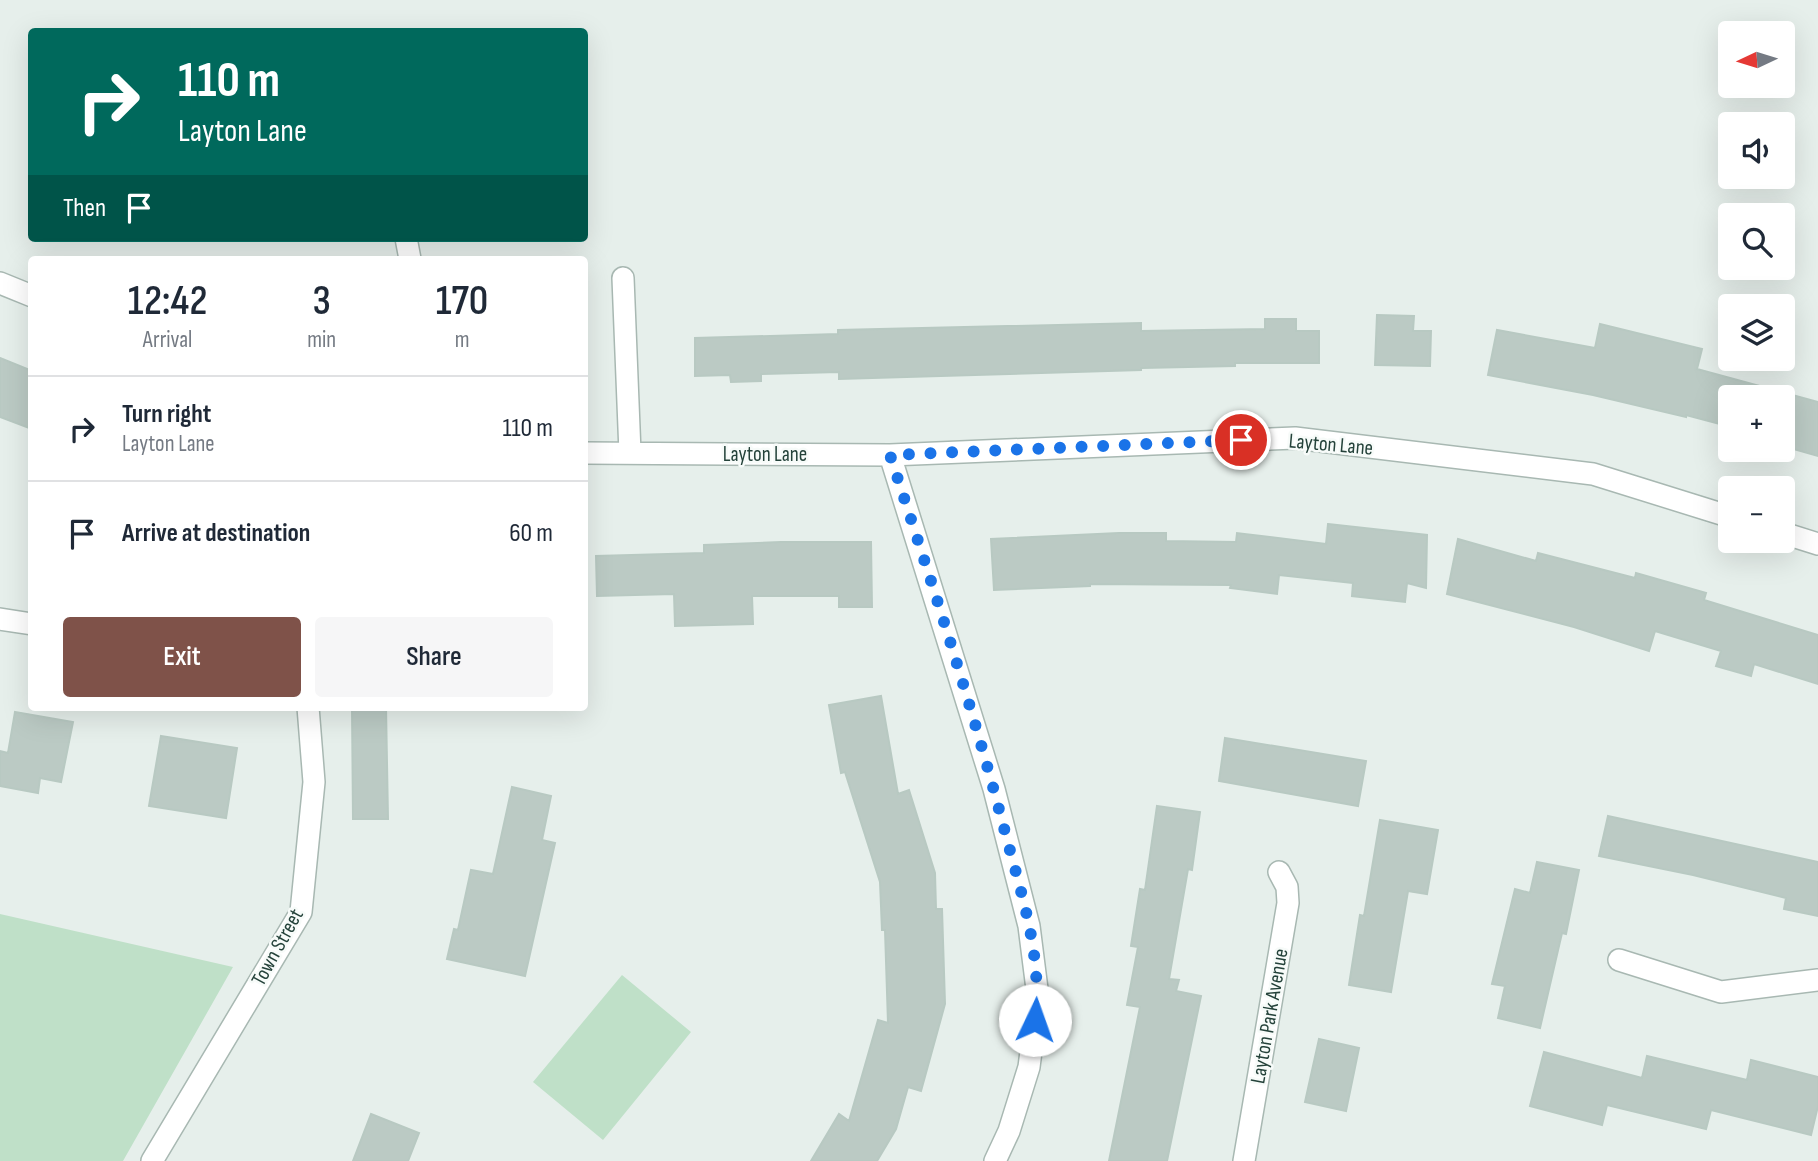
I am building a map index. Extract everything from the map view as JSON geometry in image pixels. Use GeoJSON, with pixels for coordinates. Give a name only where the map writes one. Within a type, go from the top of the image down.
{"type":"FeatureCollection","features":[{"type":"Feature","properties":{"kind":"street"},"geometry":{"type":"LineString","coordinates":[[623,278],[630,453]]}},
{"type":"Feature","properties":{"kind":"street"},"geometry":{"type":"LineString","coordinates":[[0,283],[28,294]]}},
{"type":"Feature","properties":{"kind":"street","name":"Layton Lane"},"geometry":{"type":"LineString","coordinates":[[588,453],[890,455],[1295,438],[1593,474],[1718,513]]}},
{"type":"Feature","properties":{"kind":"street"},"geometry":{"type":"LineString","coordinates":[[890,455],[994,789],[1029,926],[1038,997],[1029,1067],[1009,1131],[995,1161]]}},
{"type":"Feature","properties":{"kind":"street"},"geometry":{"type":"LineString","coordinates":[[1795,537],[1818,544]]}},
{"type":"Feature","properties":{"kind":"street"},"geometry":{"type":"LineString","coordinates":[[0,619],[28,623]]}},
{"type":"Feature","properties":{"kind":"street","name":"Town Street"},"geometry":{"type":"LineString","coordinates":[[152,1161],[302,912],[314,782],[308,711]]}},
{"type":"Feature","properties":{"kind":"street","name":"Layton Park Avenue"},"geometry":{"type":"LineString","coordinates":[[1244,1161],[1289,903],[1287,887],[1279,872]]}},
{"type":"Feature","properties":{"kind":"street"},"geometry":{"type":"LineString","coordinates":[[1619,960],[1721,992],[1818,980]]}},
{"type":"Feature","properties":{"kind":"green space"},"geometry":{"type":"Polygon","coordinates":[[[0,914],[233,967],[123,1161],[0,1161],[0,914]]]}},
{"type":"Feature","properties":{"kind":"green space"},"geometry":{"type":"Polygon","coordinates":[[[622,975],[691,1032],[603,1140],[533,1082],[622,975]]]}},
{"type":"Feature","properties":{"kind":"building"},"geometry":{"type":"Polygon","coordinates":[[[1377,315],[1414,316],[1413,331],[1431,331],[1430,366],[1375,365],[1377,315]]]}},
{"type":"Feature","properties":{"kind":"building"},"geometry":{"type":"Polygon","coordinates":[[[1265,319],[1296,319],[1296,331],[1319,331],[1319,363],[1235,363],[1235,366],[1141,370],[839,379],[839,372],[761,374],[761,381],[731,382],[730,375],[695,376],[695,338],[838,334],[838,330],[1141,323],[1141,331],[1265,329],[1265,319]]]}},
{"type":"Feature","properties":{"kind":"building"},"geometry":{"type":"Polygon","coordinates":[[[1600,324],[1702,349],[1697,369],[1756,385],[1718,385],[1718,424],[1593,395],[1488,375],[1497,330],[1595,348],[1600,324]]]}},
{"type":"Feature","properties":{"kind":"building"},"geometry":{"type":"Polygon","coordinates":[[[0,358],[28,369],[28,428],[0,417],[0,358]]]}},
{"type":"Feature","properties":{"kind":"building"},"geometry":{"type":"Polygon","coordinates":[[[1795,396],[1818,402],[1818,456],[1795,449],[1795,396]]]}},
{"type":"Feature","properties":{"kind":"building"},"geometry":{"type":"Polygon","coordinates":[[[1328,524],[1427,535],[1426,588],[1407,583],[1405,602],[1352,596],[1353,583],[1279,575],[1277,594],[1230,588],[1231,585],[1090,584],[994,590],[991,539],[1166,533],[1166,541],[1236,542],[1237,533],[1326,544],[1328,524]]]}},
{"type":"Feature","properties":{"kind":"building"},"geometry":{"type":"Polygon","coordinates":[[[1458,539],[1536,561],[1538,553],[1635,578],[1636,573],[1706,593],[1704,600],[1818,635],[1818,684],[1754,664],[1751,676],[1716,666],[1721,651],[1655,631],[1649,651],[1574,627],[1447,594],[1458,539]]]}},
{"type":"Feature","properties":{"kind":"building"},"geometry":{"type":"Polygon","coordinates":[[[871,542],[872,607],[839,607],[839,596],[752,596],[753,624],[675,626],[674,594],[597,596],[596,556],[704,553],[704,545],[871,542]]]}},
{"type":"Feature","properties":{"kind":"building"},"geometry":{"type":"Polygon","coordinates":[[[881,696],[898,794],[909,790],[935,873],[936,909],[942,909],[945,1004],[921,1091],[908,1087],[896,1129],[877,1161],[811,1161],[839,1114],[849,1121],[878,1020],[888,1023],[885,930],[882,930],[880,882],[845,772],[841,773],[829,705],[881,696]]]}},
{"type":"Feature","properties":{"kind":"building"},"geometry":{"type":"Polygon","coordinates":[[[352,711],[386,711],[388,819],[353,819],[352,711]]]}},
{"type":"Feature","properties":{"kind":"building"},"geometry":{"type":"Polygon","coordinates":[[[15,712],[73,722],[61,782],[40,778],[38,793],[0,786],[0,751],[8,753],[15,712]]]}},
{"type":"Feature","properties":{"kind":"building"},"geometry":{"type":"Polygon","coordinates":[[[161,736],[237,748],[226,818],[149,806],[161,736]]]}},
{"type":"Feature","properties":{"kind":"building"},"geometry":{"type":"Polygon","coordinates":[[[1225,738],[1366,761],[1358,806],[1219,781],[1225,738]]]}},
{"type":"Feature","properties":{"kind":"building"},"geometry":{"type":"Polygon","coordinates":[[[512,787],[551,796],[542,840],[555,843],[525,976],[447,959],[454,929],[458,930],[471,870],[493,874],[512,787]]]}},
{"type":"Feature","properties":{"kind":"building"},"geometry":{"type":"Polygon","coordinates":[[[1157,806],[1200,812],[1192,870],[1188,869],[1169,979],[1179,980],[1176,991],[1201,996],[1167,1161],[1109,1161],[1140,1007],[1127,1005],[1138,947],[1131,946],[1140,889],[1145,890],[1157,806]]]}},
{"type":"Feature","properties":{"kind":"building"},"geometry":{"type":"Polygon","coordinates":[[[1608,816],[1818,862],[1818,916],[1784,909],[1786,898],[1599,856],[1608,816]]]}},
{"type":"Feature","properties":{"kind":"building"},"geometry":{"type":"Polygon","coordinates":[[[1380,820],[1438,830],[1427,894],[1408,891],[1391,992],[1349,985],[1360,915],[1364,916],[1380,820]]]}},
{"type":"Feature","properties":{"kind":"building"},"geometry":{"type":"Polygon","coordinates":[[[1537,862],[1579,870],[1566,934],[1562,933],[1540,1028],[1498,1018],[1505,986],[1492,984],[1515,889],[1530,893],[1537,862]]]}},
{"type":"Feature","properties":{"kind":"building"},"geometry":{"type":"Polygon","coordinates":[[[1319,1039],[1359,1048],[1346,1111],[1305,1102],[1319,1039]]]}},
{"type":"Feature","properties":{"kind":"building"},"geometry":{"type":"Polygon","coordinates":[[[1544,1052],[1642,1078],[1647,1056],[1747,1080],[1751,1060],[1818,1077],[1818,1106],[1811,1135],[1711,1110],[1706,1129],[1607,1105],[1602,1125],[1530,1106],[1544,1052]]]}},
{"type":"Feature","properties":{"kind":"building"},"geometry":{"type":"Polygon","coordinates":[[[371,1114],[419,1133],[408,1161],[353,1161],[371,1114]]]}},
{"type":"Feature","properties":{"kind":"route"},"geometry":{"type":"LineString","coordinates":[[1035,1020],[1038,997],[1029,926],[994,789],[890,455],[1241,440]]}}]}
